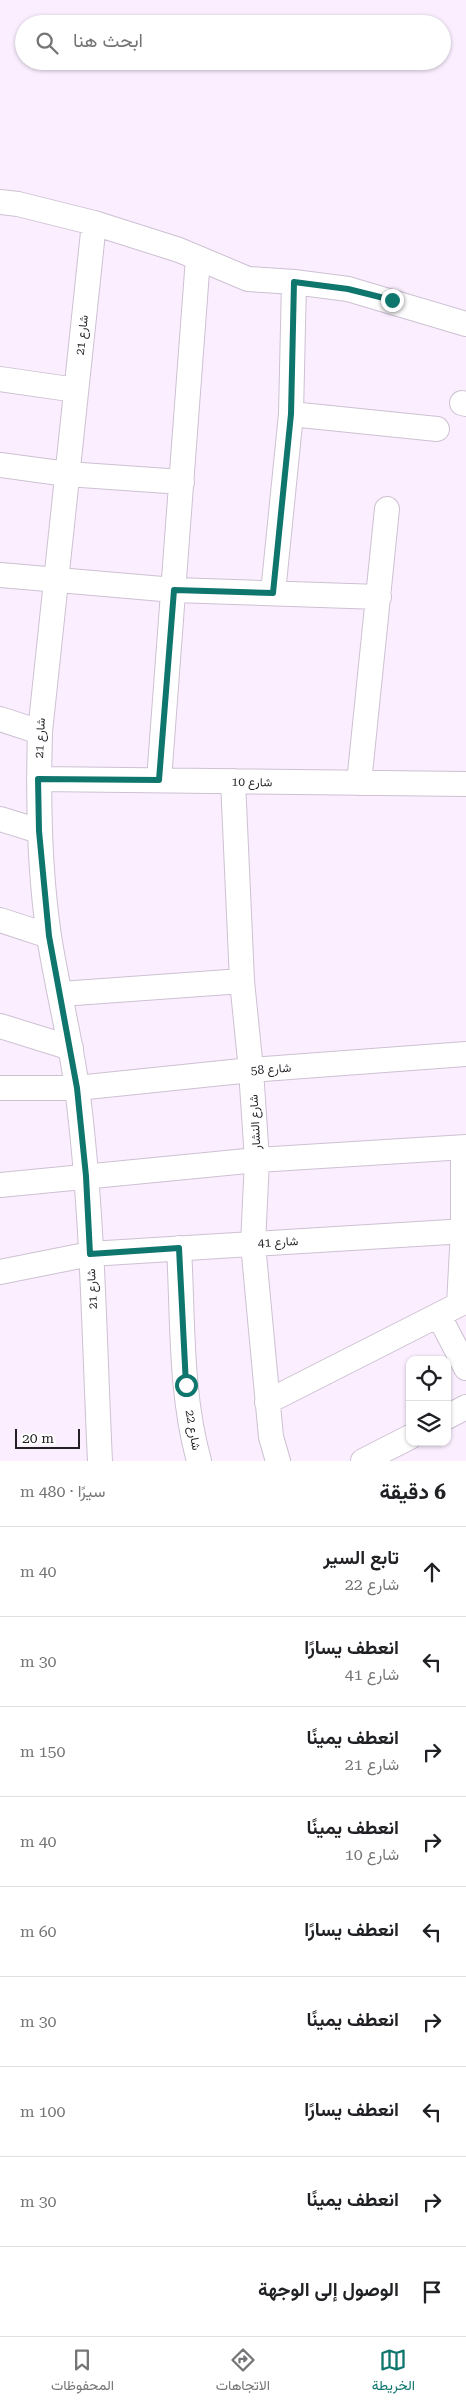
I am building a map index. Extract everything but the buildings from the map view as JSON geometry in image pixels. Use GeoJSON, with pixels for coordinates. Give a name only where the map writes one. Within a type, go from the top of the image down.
{"type":"FeatureCollection","features":[{"type":"Feature","properties":{"kind":"street"},"geometry":{"type":"LineString","coordinates":[[0,202],[18,204],[94,223],[179,250],[248,279],[294,282],[348,289],[466,324]]}},
{"type":"Feature","properties":{"kind":"street","name":"شارع 21"},"geometry":{"type":"LineString","coordinates":[[94,223],[40,732],[38,779],[39,831],[49,936],[77,1088],[86,1176],[100,1461]]}},
{"type":"Feature","properties":{"kind":"street"},"geometry":{"type":"LineString","coordinates":[[159,780],[198,258]]}},
{"type":"Feature","properties":{"kind":"street"},"geometry":{"type":"LineString","coordinates":[[273,593],[291,414],[294,282]]}},
{"type":"Feature","properties":{"kind":"street"},"geometry":{"type":"LineString","coordinates":[[0,379],[76,390]]}},
{"type":"Feature","properties":{"kind":"street"},"geometry":{"type":"LineString","coordinates":[[291,414],[437,429]]}},
{"type":"Feature","properties":{"kind":"street"},"geometry":{"type":"LineString","coordinates":[[0,465],[67,474],[182,482]]}},
{"type":"Feature","properties":{"kind":"street"},"geometry":{"type":"LineString","coordinates":[[359,783],[387,509]]}},
{"type":"Feature","properties":{"kind":"street"},"geometry":{"type":"LineString","coordinates":[[0,575],[174,590],[379,597]]}},
{"type":"Feature","properties":{"kind":"street"},"geometry":{"type":"LineString","coordinates":[[0,720],[40,732]]}},
{"type":"Feature","properties":{"kind":"street","name":"شارع 10"},"geometry":{"type":"LineString","coordinates":[[38,779],[466,784]]}},
{"type":"Feature","properties":{"kind":"street","name":"شارع النشار"},"geometry":{"type":"LineString","coordinates":[[233,781],[242,981],[251,1070],[257,1160],[254,1244],[267,1402],[271,1437],[278,1461]]}},
{"type":"Feature","properties":{"kind":"street"},"geometry":{"type":"LineString","coordinates":[[0,819],[39,831]]}},
{"type":"Feature","properties":{"kind":"street"},"geometry":{"type":"LineString","coordinates":[[0,920],[49,936]]}},
{"type":"Feature","properties":{"kind":"street"},"geometry":{"type":"LineString","coordinates":[[61,994],[242,981]]}},
{"type":"Feature","properties":{"kind":"street"},"geometry":{"type":"LineString","coordinates":[[0,1026],[70,1048]]}},
{"type":"Feature","properties":{"kind":"street","name":"شارع 58"},"geometry":{"type":"LineString","coordinates":[[0,1088],[77,1088],[251,1070],[466,1054]]}},
{"type":"Feature","properties":{"kind":"street"},"geometry":{"type":"LineString","coordinates":[[0,1185],[257,1160],[464,1148],[464,1231],[455,1307],[466,1368]]}},
{"type":"Feature","properties":{"kind":"street","name":"شارع 41"},"geometry":{"type":"LineString","coordinates":[[0,1272],[90,1254],[464,1231]]}},
{"type":"Feature","properties":{"kind":"street","name":"شارع 22"},"geometry":{"type":"LineString","coordinates":[[179,1248],[186,1385],[192,1437],[199,1461]]}},
{"type":"Feature","properties":{"kind":"street"},"geometry":{"type":"LineString","coordinates":[[267,1402],[455,1307]]}},
{"type":"Feature","properties":{"kind":"street"},"geometry":{"type":"LineString","coordinates":[[451,1415],[466,1407]]}},
{"type":"Feature","properties":{"kind":"street"},"geometry":{"type":"LineString","coordinates":[[363,1461],[406,1439]]}},
{"type":"Feature","properties":{"kind":"route"},"geometry":{"type":"LineString","coordinates":[[186,1385],[179,1248],[90,1254],[86,1176],[77,1088],[49,936],[39,831],[38,779],[159,780],[174,590],[273,593],[291,414],[294,282],[348,289],[392,300]]}}]}
